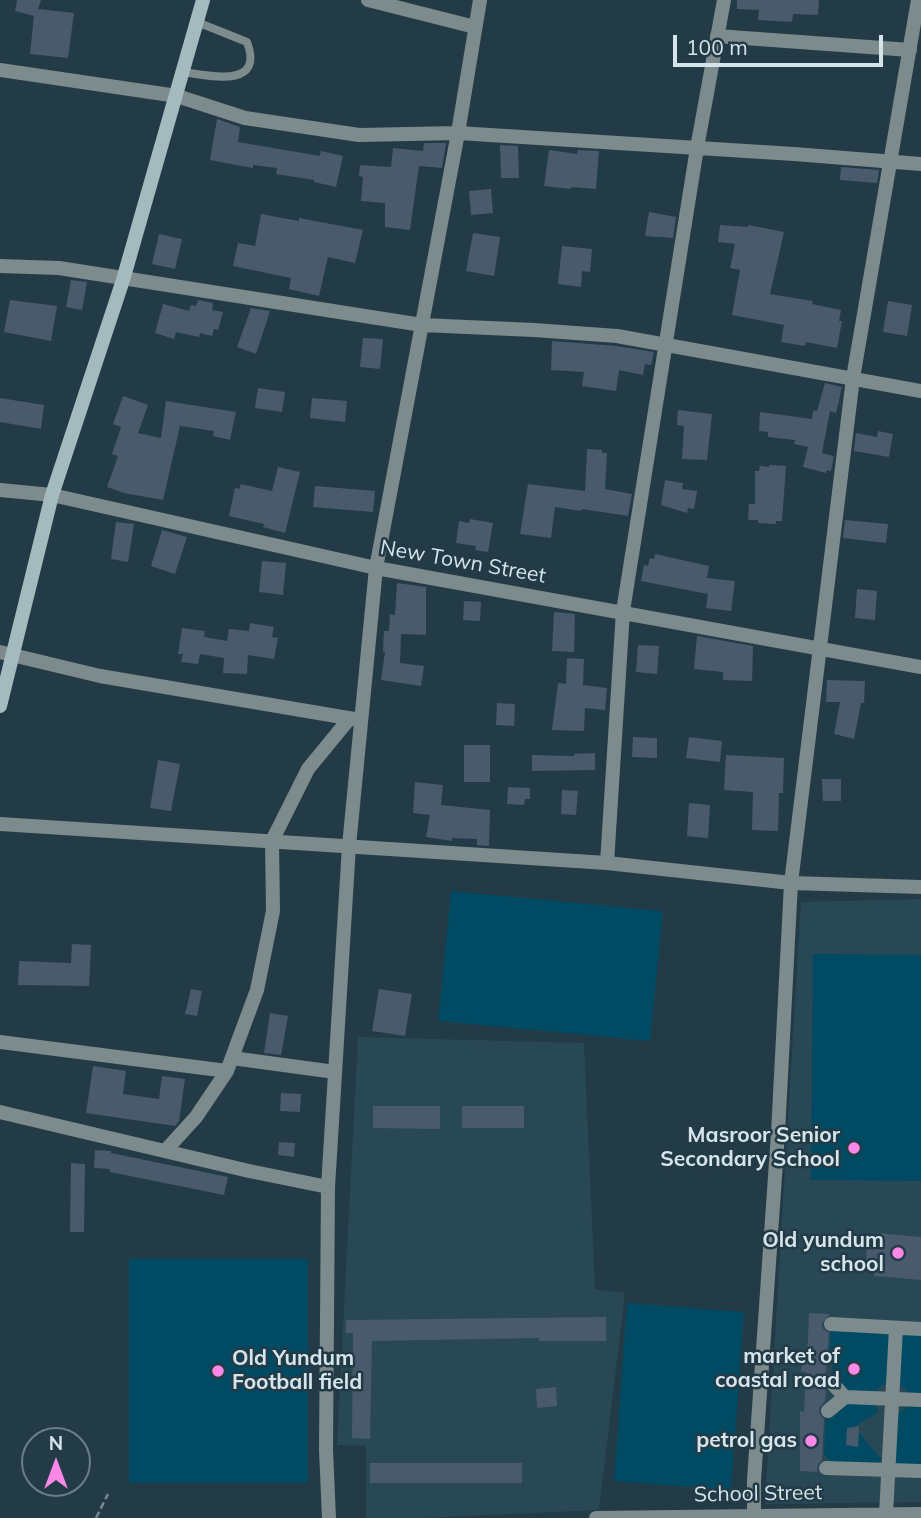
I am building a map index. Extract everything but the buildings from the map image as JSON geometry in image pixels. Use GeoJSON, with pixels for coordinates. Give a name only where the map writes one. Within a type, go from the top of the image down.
{"type":"FeatureCollection","features":[{"type":"Feature","properties":{"kind":"street"},"geometry":{"type":"LineString","coordinates":[[0,706],[7,653],[52,495],[123,280],[203,0]]}},
{"type":"Feature","properties":{"kind":"street"},"geometry":{"type":"LineString","coordinates":[[368,0],[475,27]]}},
{"type":"Feature","properties":{"kind":"street"},"geometry":{"type":"LineString","coordinates":[[329,1518],[326,1450],[328,1186],[355,719],[376,568],[458,133],[480,0]]}},
{"type":"Feature","properties":{"kind":"street"},"geometry":{"type":"LineString","coordinates":[[607,863],[623,611],[697,148],[724,0]]}},
{"type":"Feature","properties":{"kind":"street"},"geometry":{"type":"LineString","coordinates":[[754,1516],[754,1480],[778,1133],[791,883],[853,378],[918,0]]}},
{"type":"Feature","properties":{"kind":"street"},"geometry":{"type":"LineString","coordinates":[[717,36],[910,50]]}},
{"type":"Feature","properties":{"kind":"street"},"geometry":{"type":"LineString","coordinates":[[0,70],[177,96],[245,118],[359,135],[458,133],[921,164]]}},
{"type":"Feature","properties":{"kind":"street"},"geometry":{"type":"LineString","coordinates":[[0,266],[58,268],[422,325],[617,337],[921,391]]}},
{"type":"Feature","properties":{"kind":"street","name":"New Town Street"},"geometry":{"type":"LineString","coordinates":[[0,490],[52,495],[376,568],[921,667]]}},
{"type":"Feature","properties":{"kind":"street"},"geometry":{"type":"LineString","coordinates":[[7,653],[100,676],[355,719]]}},
{"type":"Feature","properties":{"kind":"street"},"geometry":{"type":"LineString","coordinates":[[165,1151],[196,1117],[229,1065],[257,990],[273,911],[272,841],[308,769],[355,719]]}},
{"type":"Feature","properties":{"kind":"street"},"geometry":{"type":"LineString","coordinates":[[0,824],[607,863],[791,883],[921,887]]}},
{"type":"Feature","properties":{"kind":"street"},"geometry":{"type":"LineString","coordinates":[[0,1042],[229,1065],[335,1072]]}},
{"type":"Feature","properties":{"kind":"street"},"geometry":{"type":"LineString","coordinates":[[0,1112],[328,1186]]}},
{"type":"Feature","properties":{"kind":"street"},"geometry":{"type":"LineString","coordinates":[[831,1324],[921,1329]]}},
{"type":"Feature","properties":{"kind":"street"},"geometry":{"type":"LineString","coordinates":[[886,1514],[895,1328]]}},
{"type":"Feature","properties":{"kind":"street"},"geometry":{"type":"LineString","coordinates":[[830,1381],[845,1397]]}},
{"type":"Feature","properties":{"kind":"street"},"geometry":{"type":"LineString","coordinates":[[828,1411],[845,1397],[921,1400]]}},
{"type":"Feature","properties":{"kind":"street"},"geometry":{"type":"LineString","coordinates":[[826,1468],[887,1476],[921,1471]]}},
{"type":"Feature","properties":{"kind":"street","name":"School Street"},"geometry":{"type":"LineString","coordinates":[[596,1518],[921,1514]]}},
{"type":"Feature","properties":{"kind":"lane"},"geometry":{"type":"LineString","coordinates":[[183,72],[223,78],[236,76],[246,70],[250,61],[247,41],[197,22]]}},
{"type":"Feature","properties":{"kind":"path"},"geometry":{"type":"LineString","coordinates":[[96,1518],[108,1494]]}},
{"type":"Feature","properties":{"kind":"shaded area"},"geometry":{"type":"Polygon","coordinates":[[[451,891],[663,911],[650,1041],[438,1021],[451,891]]]}},
{"type":"Feature","properties":{"kind":"shaded area","name":"Masroor Senior Secondary School"},"geometry":{"type":"Polygon","coordinates":[[[921,899],[921,1502],[765,1504],[801,902],[921,899]]]}},
{"type":"Feature","properties":{"kind":"shaded area"},"geometry":{"type":"Polygon","coordinates":[[[813,954],[921,955],[921,1181],[811,1180],[813,954]]]}},
{"type":"Feature","properties":{"kind":"shaded area"},"geometry":{"type":"Polygon","coordinates":[[[358,1037],[584,1043],[595,1289],[625,1293],[599,1510],[366,1518],[366,1446],[337,1445],[358,1037]]]}},
{"type":"Feature","properties":{"kind":"shaded area","name":"Old Yundum Football field"},"geometry":{"type":"Polygon","coordinates":[[[129,1259],[308,1259],[308,1483],[129,1483],[129,1259]]]}},
{"type":"Feature","properties":{"kind":"shaded area"},"geometry":{"type":"Polygon","coordinates":[[[627,1303],[744,1312],[731,1490],[614,1481],[627,1303]]]}},
{"type":"Feature","properties":{"kind":"shaded area"},"geometry":{"type":"Polygon","coordinates":[[[831,1328],[888,1332],[890,1338],[887,1383],[879,1387],[876,1393],[848,1392],[831,1377],[834,1357],[830,1355],[831,1328]]]}},
{"type":"Feature","properties":{"kind":"shaded area"},"geometry":{"type":"Polygon","coordinates":[[[902,1332],[921,1333],[921,1396],[908,1396],[906,1390],[898,1384],[902,1332]]]}},
{"type":"Feature","properties":{"kind":"shaded area"},"geometry":{"type":"Polygon","coordinates":[[[846,1401],[875,1402],[878,1412],[854,1427],[881,1459],[878,1463],[832,1463],[824,1454],[826,1417],[846,1401]]]}},
{"type":"Feature","properties":{"kind":"shaded area"},"geometry":{"type":"Polygon","coordinates":[[[908,1405],[921,1405],[921,1466],[895,1464],[896,1416],[908,1405]]]}},
{"type":"Feature","properties":{"kind":"place","name":"Masroor Senior Secondary School"},"geometry":{"type":"Point","coordinates":[854,1148]}},
{"type":"Feature","properties":{"kind":"place","name":"Old yundum school"},"geometry":{"type":"Point","coordinates":[898,1253]}},
{"type":"Feature","properties":{"kind":"place","name":"market of coastal road"},"geometry":{"type":"Point","coordinates":[854,1369]}},
{"type":"Feature","properties":{"kind":"place","name":"Old Yundum Football field"},"geometry":{"type":"Point","coordinates":[218,1371]}},
{"type":"Feature","properties":{"kind":"place","name":"petrol gas"},"geometry":{"type":"Point","coordinates":[811,1441]}}]}
